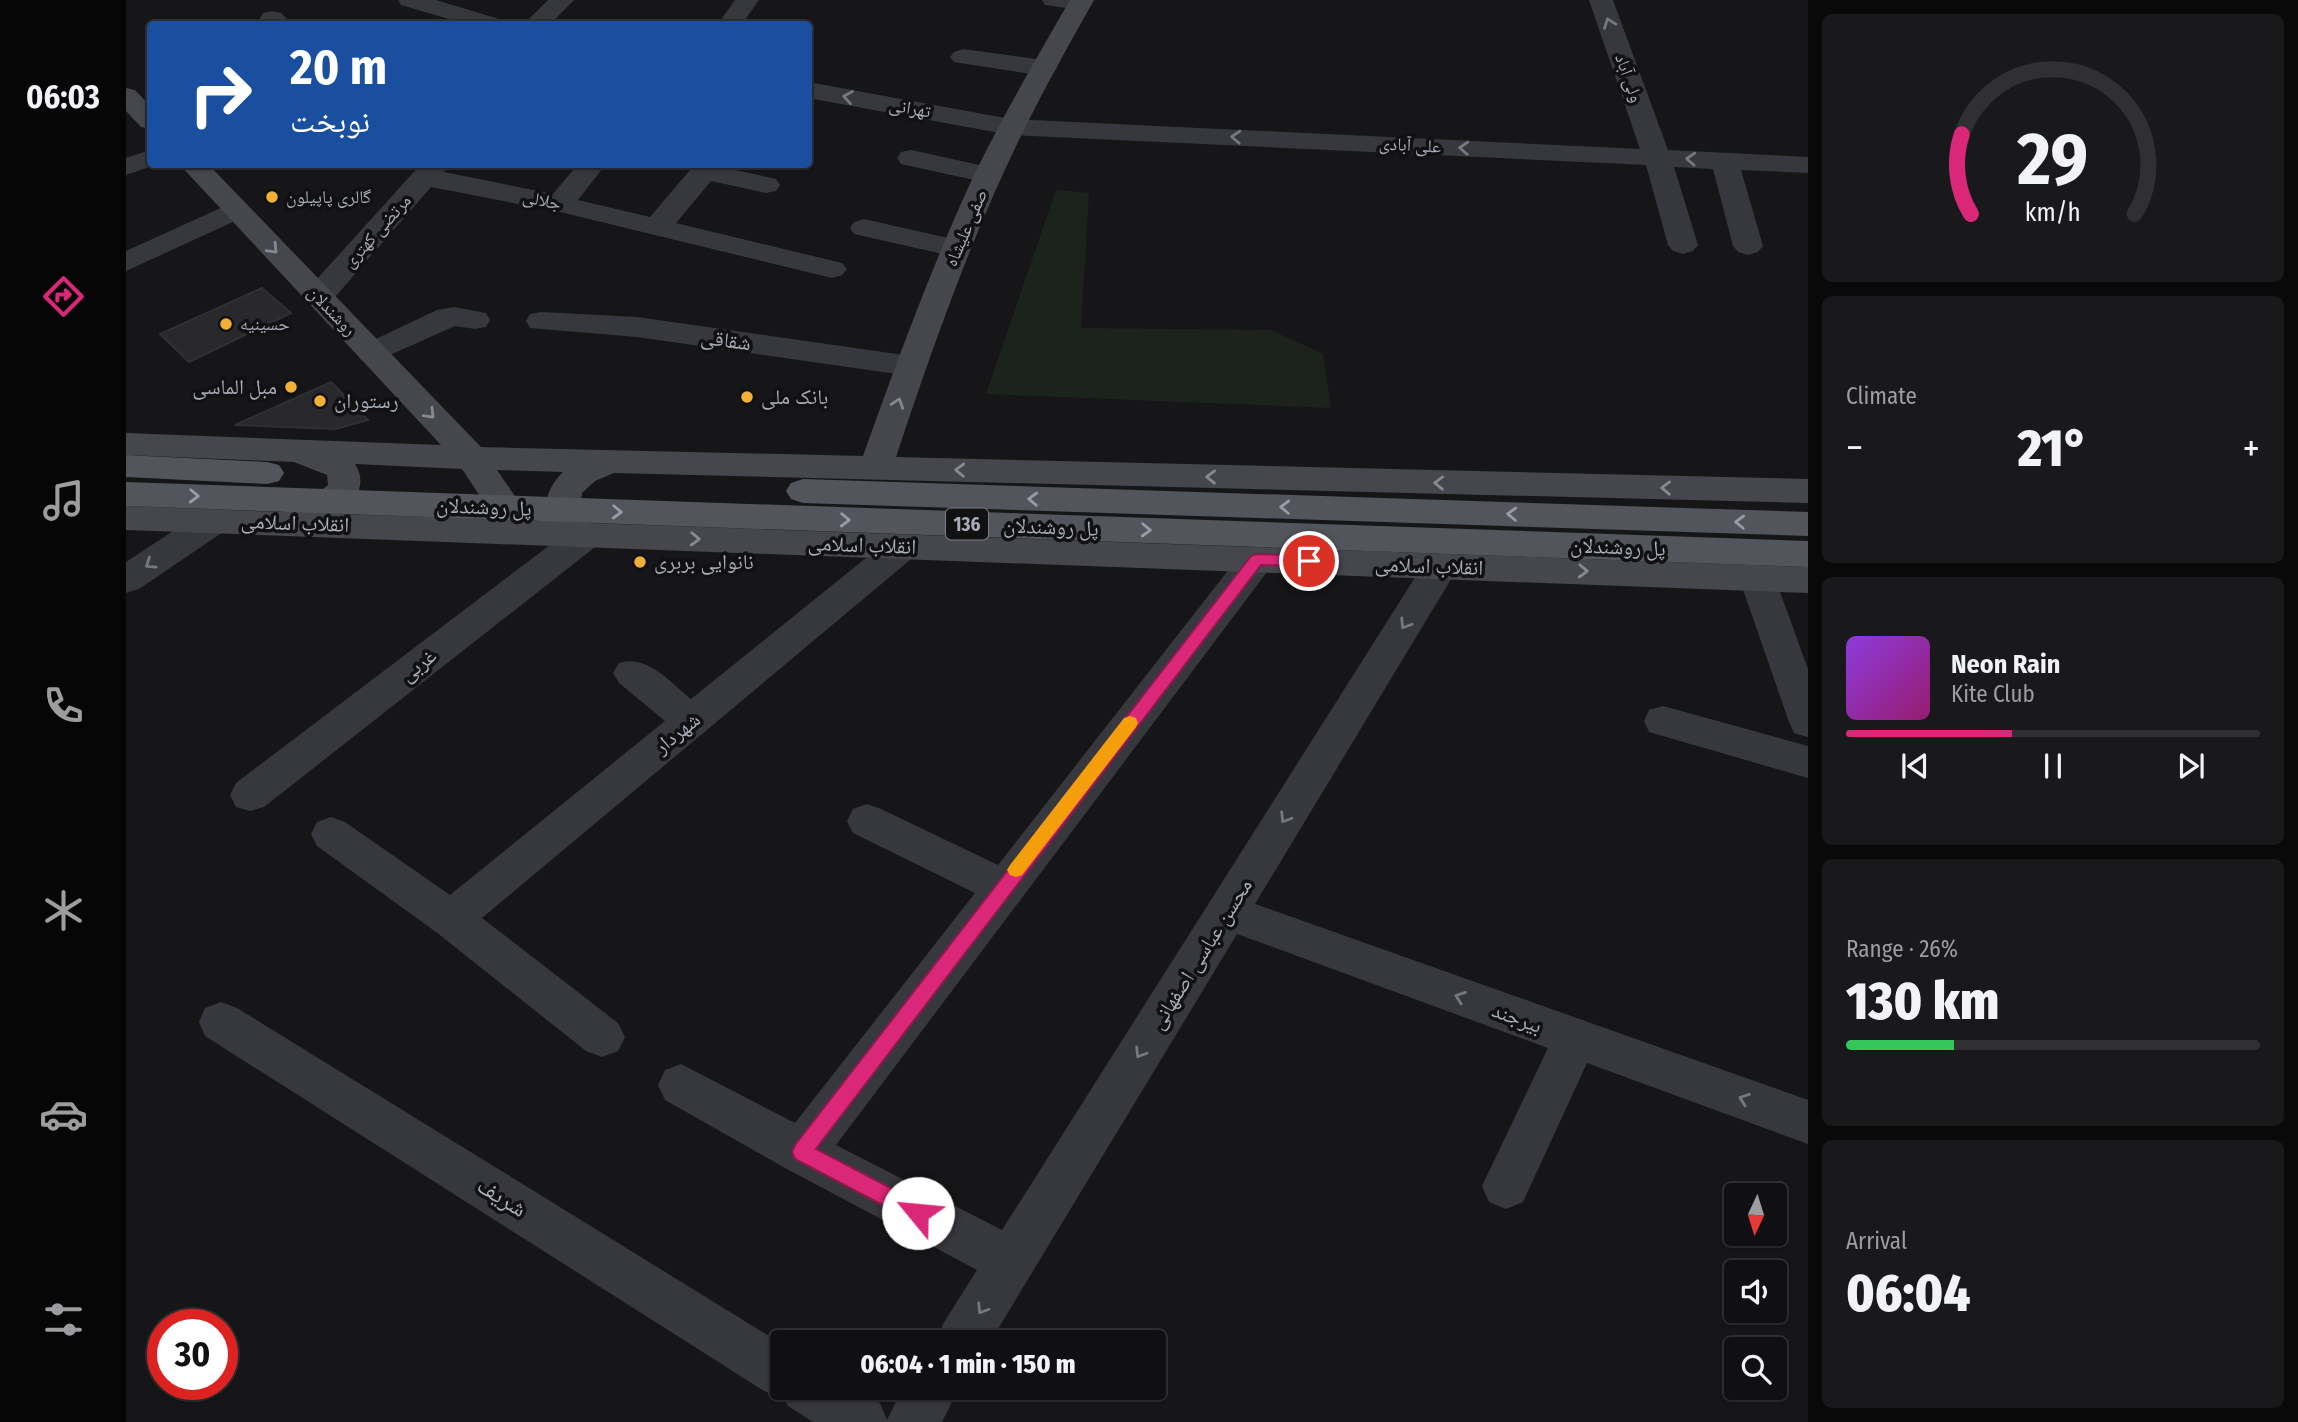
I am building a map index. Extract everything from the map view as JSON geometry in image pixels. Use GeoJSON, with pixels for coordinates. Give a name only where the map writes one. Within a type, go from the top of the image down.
{"type":"FeatureCollection","features":[{"type":"Feature","properties":{"kind":"main road","name":"صفی علیشاه"},"geometry":{"type":"LineString","coordinates":[[876,467],[956,248],[988,175],[1081,2]]}},
{"type":"Feature","properties":{"kind":"main road"},"geometry":{"type":"LineString","coordinates":[[126,96],[147,118]]}},
{"type":"Feature","properties":{"kind":"main road","name":"روشندلان"},"geometry":{"type":"LineString","coordinates":[[196,168],[472,458],[520,530]]}},
{"type":"Feature","properties":{"kind":"main road"},"geometry":{"type":"LineString","coordinates":[[126,444],[472,458],[1808,491]]}},
{"type":"Feature","properties":{"kind":"main road"},"geometry":{"type":"LineString","coordinates":[[260,522],[314,511],[335,500],[345,488],[347,477],[336,463],[287,452]]}},
{"type":"Feature","properties":{"kind":"main road"},"geometry":{"type":"LineString","coordinates":[[583,534],[563,513],[564,493],[579,474],[613,461]]}},
{"type":"Feature","properties":{"kind":"main road","name":"پل روشندلان"},"geometry":{"type":"LineString","coordinates":[[126,466],[348,477],[1808,524]]}},
{"type":"Feature","properties":{"kind":"main road"},"geometry":{"type":"LineString","coordinates":[[1088,553],[1067,538],[1073,486],[1092,474]]}},
{"type":"Feature","properties":{"kind":"main road","name":"پل روشندلان"},"geometry":{"type":"LineString","coordinates":[[126,494],[1808,554]]}},
{"type":"Feature","properties":{"kind":"main road","name":"انقلاب اسلامی"},"geometry":{"type":"LineString","coordinates":[[126,518],[520,530],[1808,580]]}},
{"type":"Feature","properties":{"kind":"street"},"geometry":{"type":"LineString","coordinates":[[410,0],[480,21]]}},
{"type":"Feature","properties":{"kind":"street"},"geometry":{"type":"LineString","coordinates":[[539,21],[562,0]]}},
{"type":"Feature","properties":{"kind":"street"},"geometry":{"type":"LineString","coordinates":[[732,21],[747,0]]}},
{"type":"Feature","properties":{"kind":"street"},"geometry":{"type":"LineString","coordinates":[[1054,0],[1081,2]]}},
{"type":"Feature","properties":{"kind":"street","name":"ولی آباد"},"geometry":{"type":"LineString","coordinates":[[1601,0],[1657,157],[1683,245]]}},
{"type":"Feature","properties":{"kind":"street"},"geometry":{"type":"LineString","coordinates":[[963,57],[1044,68]]}},
{"type":"Feature","properties":{"kind":"street","name":"تهرانی"},"geometry":{"type":"LineString","coordinates":[[812,91],[1012,127]]}},
{"type":"Feature","properties":{"kind":"street","name":"علی آبادی"},"geometry":{"type":"LineString","coordinates":[[1012,127],[1808,165]]}},
{"type":"Feature","properties":{"kind":"street"},"geometry":{"type":"LineString","coordinates":[[911,158],[988,175]]}},
{"type":"Feature","properties":{"kind":"street"},"geometry":{"type":"LineString","coordinates":[[126,167],[147,159]]}},
{"type":"Feature","properties":{"kind":"street"},"geometry":{"type":"LineString","coordinates":[[1724,161],[1748,246]]}},
{"type":"Feature","properties":{"kind":"street"},"geometry":{"type":"LineString","coordinates":[[560,204],[590,168]]}},
{"type":"Feature","properties":{"kind":"street"},"geometry":{"type":"LineString","coordinates":[[658,226],[708,168],[766,185]]}},
{"type":"Feature","properties":{"kind":"street","name":"جلالی"},"geometry":{"type":"LineString","coordinates":[[431,171],[832,269]]}},
{"type":"Feature","properties":{"kind":"street","name":"مرتضی کهتری"},"geometry":{"type":"LineString","coordinates":[[318,297],[431,171]]}},
{"type":"Feature","properties":{"kind":"street"},"geometry":{"type":"LineString","coordinates":[[126,262],[236,210]]}},
{"type":"Feature","properties":{"kind":"street"},"geometry":{"type":"LineString","coordinates":[[864,228],[956,248]]}},
{"type":"Feature","properties":{"kind":"street"},"geometry":{"type":"LineString","coordinates":[[372,353],[448,317],[475,320]]}},
{"type":"Feature","properties":{"kind":"street","name":"شقاقی"},"geometry":{"type":"LineString","coordinates":[[541,321],[637,327],[911,366]]}},
{"type":"Feature","properties":{"kind":"street"},"geometry":{"type":"LineString","coordinates":[[126,580],[214,521]]}},
{"type":"Feature","properties":{"kind":"street","name":"غربی"},"geometry":{"type":"LineString","coordinates":[[250,796],[583,534]]}},
{"type":"Feature","properties":{"kind":"street","name":"شهردار"},"geometry":{"type":"LineString","coordinates":[[451,919],[904,546]]}},
{"type":"Feature","properties":{"kind":"street"},"geometry":{"type":"LineString","coordinates":[[802,1152],[1257,559]]}},
{"type":"Feature","properties":{"kind":"street","name":"محسن عباسی اصفهانی"},"geometry":{"type":"LineString","coordinates":[[968,1330],[1441,566]]}},
{"type":"Feature","properties":{"kind":"street"},"geometry":{"type":"LineString","coordinates":[[1758,578],[1808,722]]}},
{"type":"Feature","properties":{"kind":"street"},"geometry":{"type":"LineString","coordinates":[[632,673],[692,721]]}},
{"type":"Feature","properties":{"kind":"street"},"geometry":{"type":"LineString","coordinates":[[1663,721],[1808,762]]}},
{"type":"Feature","properties":{"kind":"street"},"geometry":{"type":"LineString","coordinates":[[867,821],[1003,887]]}},
{"type":"Feature","properties":{"kind":"street"},"geometry":{"type":"LineString","coordinates":[[331,834],[451,919],[602,1037]]}},
{"type":"Feature","properties":{"kind":"street","name":"بیرجند"},"geometry":{"type":"LineString","coordinates":[[1227,912],[1808,1122]]}},
{"type":"Feature","properties":{"kind":"street","name":"شریف"},"geometry":{"type":"LineString","coordinates":[[221,1022],[770,1365]]}},
{"type":"Feature","properties":{"kind":"street"},"geometry":{"type":"LineString","coordinates":[[1506,1186],[1575,1039]]}},
{"type":"Feature","properties":{"kind":"street"},"geometry":{"type":"LineString","coordinates":[[681,1084],[802,1152],[1011,1261]]}},
{"type":"Feature","properties":{"kind":"street"},"geometry":{"type":"LineString","coordinates":[[825,1400],[861,1422]]}},
{"type":"Feature","properties":{"kind":"street"},"geometry":{"type":"LineString","coordinates":[[912,1422],[926,1400]]}},
{"type":"Feature","properties":{"kind":"shaded area"},"geometry":{"type":"Polygon","coordinates":[[[1056,190],[1089,193],[1081,328],[1271,330],[1323,354],[1331,408],[986,394],[1056,190]]]}},
{"type":"Feature","properties":{"kind":"building","name":"حسینیه"},"geometry":{"type":"Polygon","coordinates":[[[262,288],[291,313],[189,362],[160,334],[262,288]]]}},
{"type":"Feature","properties":{"kind":"building","name":"رستوران"},"geometry":{"type":"Polygon","coordinates":[[[331,382],[368,420],[336,429],[235,425],[331,382]]]}},
{"type":"Feature","properties":{"kind":"slow traffic"},"geometry":{"type":"LineString","coordinates":[[1016,870],[1130,723]]}},
{"type":"Feature","properties":{"kind":"place","name":"گالری پاپیلون"},"geometry":{"type":"Point","coordinates":[272,197]}},
{"type":"Feature","properties":{"kind":"place","name":"حسینیه"},"geometry":{"type":"Point","coordinates":[226,324]}},
{"type":"Feature","properties":{"kind":"place","name":"مبل الماسی"},"geometry":{"type":"Point","coordinates":[291,387]}},
{"type":"Feature","properties":{"kind":"place","name":"بانک ملی"},"geometry":{"type":"Point","coordinates":[747,397]}},
{"type":"Feature","properties":{"kind":"place","name":"رستوران"},"geometry":{"type":"Point","coordinates":[320,401]}},
{"type":"Feature","properties":{"kind":"place","name":"نانوایی بربری"},"geometry":{"type":"Point","coordinates":[640,562]}},
{"type":"Feature","properties":{"kind":"route"},"geometry":{"type":"LineString","coordinates":[[918,1213],[802,1152],[1257,559],[1309,561]]}}]}
